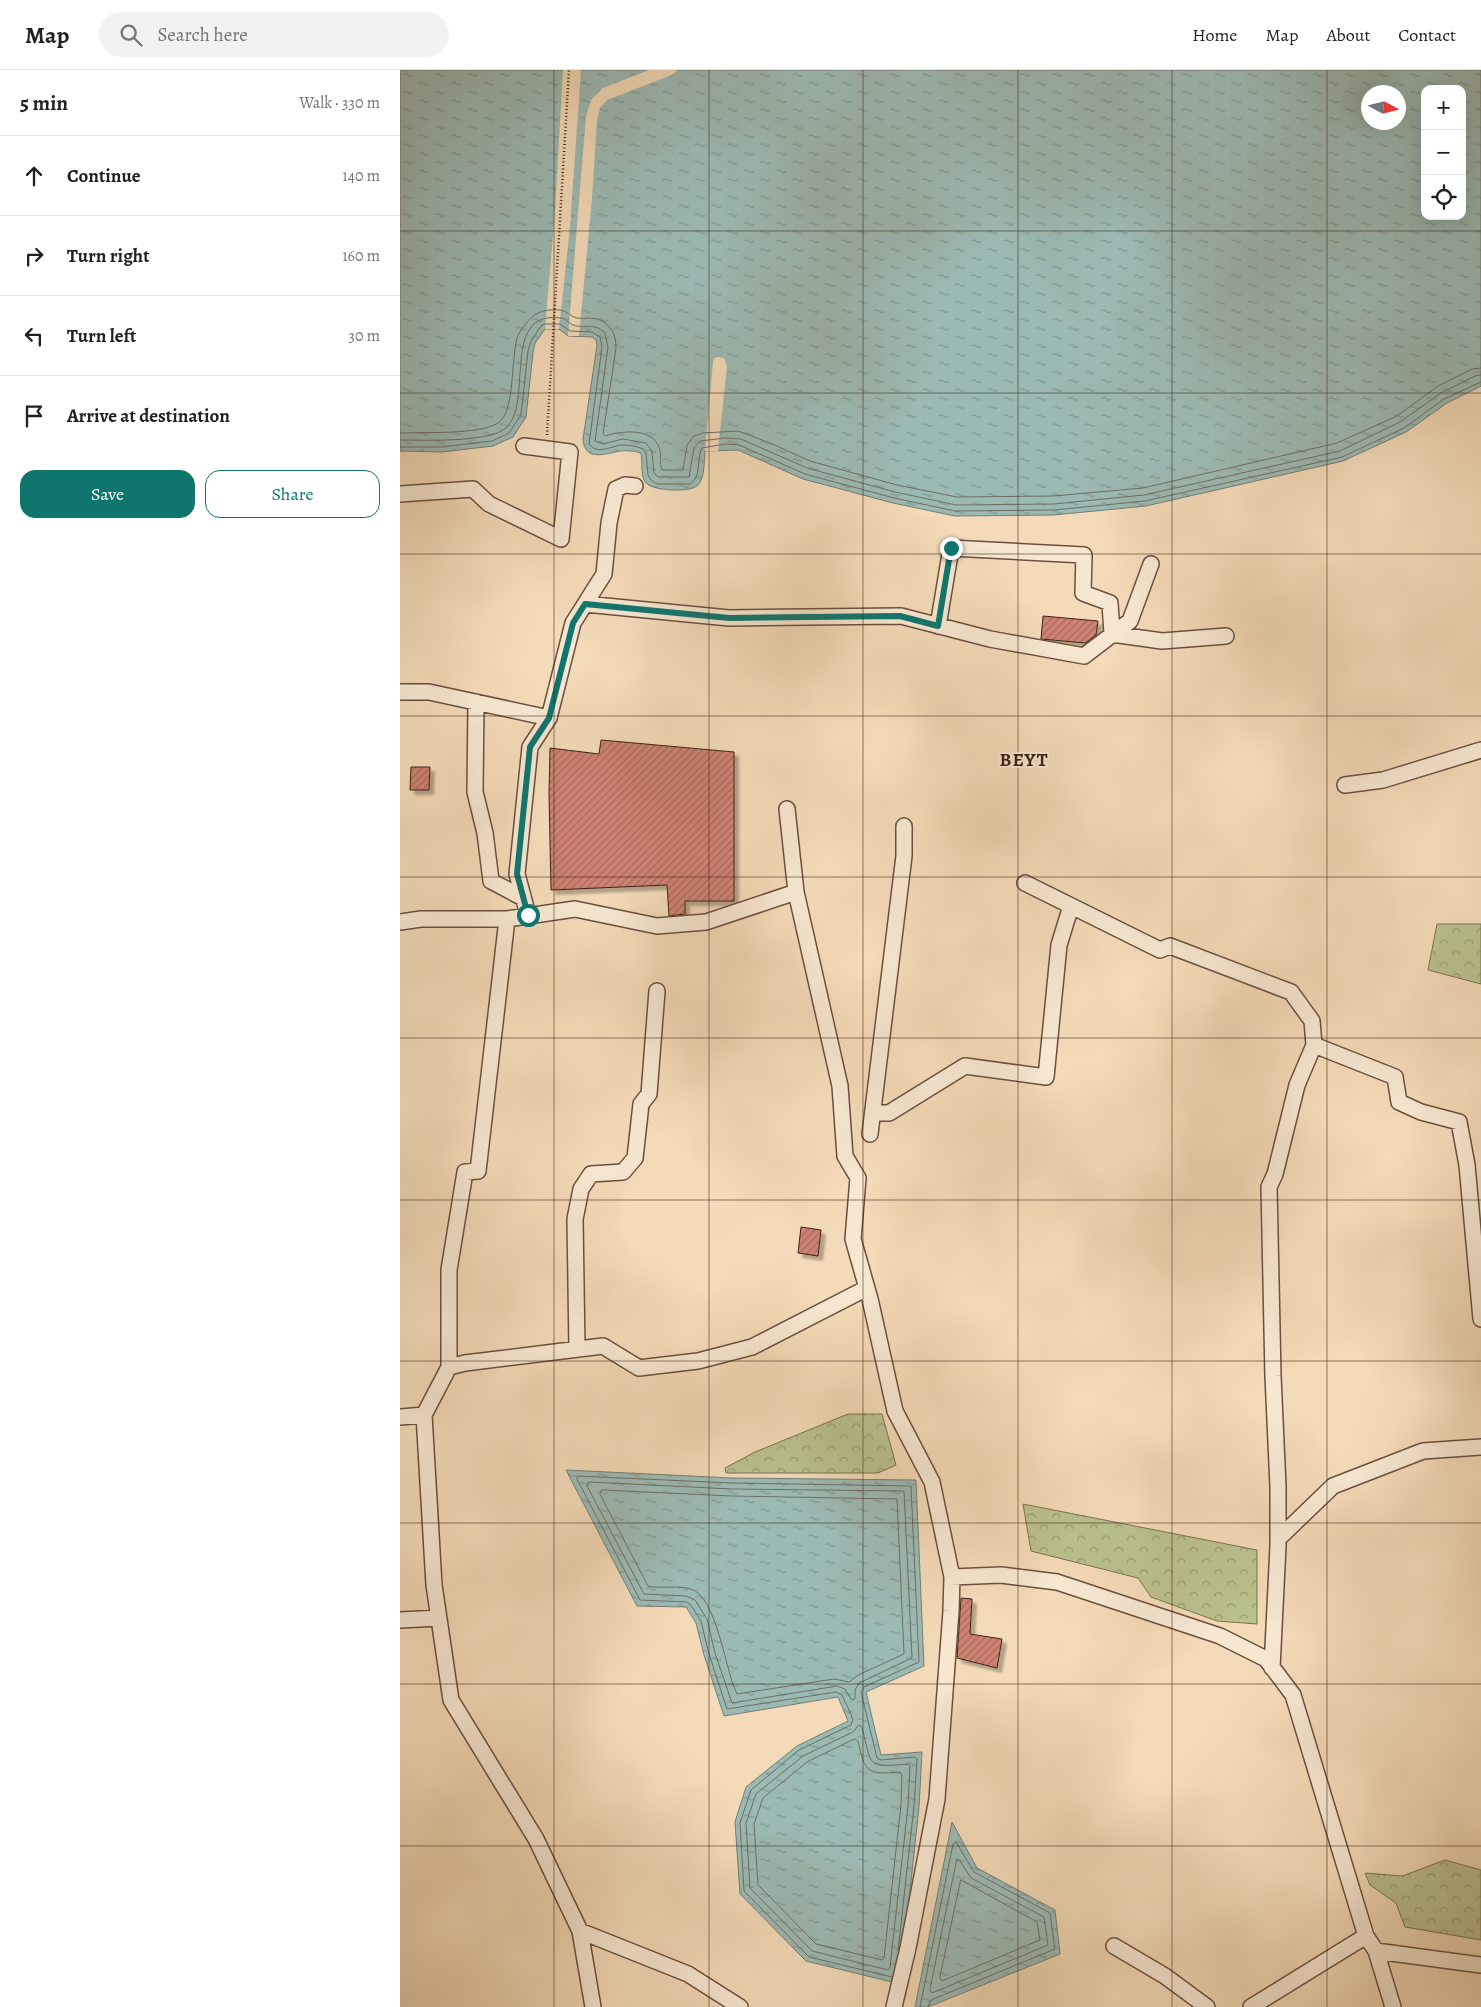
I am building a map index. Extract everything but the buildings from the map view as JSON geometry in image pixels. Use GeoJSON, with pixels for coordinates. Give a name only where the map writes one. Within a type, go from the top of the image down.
{"type":"FeatureCollection","features":[{"type":"Feature","properties":{"kind":"street"},"geometry":{"type":"LineString","coordinates":[[400,494],[473,489],[489,504],[562,539],[570,452],[524,446]]}},
{"type":"Feature","properties":{"kind":"street"},"geometry":{"type":"LineString","coordinates":[[528,915],[517,874],[530,747],[549,718],[573,623],[604,574],[609,523],[616,489],[625,485],[635,486]]}},
{"type":"Feature","properties":{"kind":"street"},"geometry":{"type":"LineString","coordinates":[[938,626],[951,548],[991,549],[1084,555],[1083,593],[1110,604],[1112,634]]}},
{"type":"Feature","properties":{"kind":"street"},"geometry":{"type":"LineString","coordinates":[[585,604],[729,618],[900,616],[990,639],[1084,656],[1130,620],[1151,564]]}},
{"type":"Feature","properties":{"kind":"street"},"geometry":{"type":"LineString","coordinates":[[1112,634],[1162,641],[1226,636]]}},
{"type":"Feature","properties":{"kind":"street"},"geometry":{"type":"LineString","coordinates":[[400,692],[429,692],[549,718]]}},
{"type":"Feature","properties":{"kind":"street"},"geometry":{"type":"LineString","coordinates":[[476,702],[474,792],[485,833],[491,882],[523,898]]}},
{"type":"Feature","properties":{"kind":"street"},"geometry":{"type":"LineString","coordinates":[[1345,785],[1383,780],[1481,750]]}},
{"type":"Feature","properties":{"kind":"street"},"geometry":{"type":"LineString","coordinates":[[787,809],[796,892],[840,1086],[844,1156],[858,1178],[852,1239],[867,1288],[894,1411],[932,1482],[952,1577],[937,1799],[908,1948],[894,2007]]}},
{"type":"Feature","properties":{"kind":"street"},"geometry":{"type":"LineString","coordinates":[[870,1134],[904,856],[904,826]]}},
{"type":"Feature","properties":{"kind":"street"},"geometry":{"type":"LineString","coordinates":[[1025,884],[1160,950],[1170,946],[1291,992],[1312,1021],[1314,1045],[1297,1085],[1275,1174],[1269,1187],[1273,1376],[1278,1487],[1278,1539],[1272,1668]]}},
{"type":"Feature","properties":{"kind":"street"},"geometry":{"type":"LineString","coordinates":[[400,922],[421,919],[507,919],[575,909],[657,926],[706,922],[796,892]]}},
{"type":"Feature","properties":{"kind":"street"},"geometry":{"type":"LineString","coordinates":[[874,1113],[889,1113],[965,1066],[1046,1077],[1059,945],[1071,906]]}},
{"type":"Feature","properties":{"kind":"street"},"geometry":{"type":"LineString","coordinates":[[507,919],[478,1171],[465,1172],[450,1270],[449,1367],[424,1415],[434,1585],[452,1700],[536,1839],[580,1931],[593,2007]]}},
{"type":"Feature","properties":{"kind":"street"},"geometry":{"type":"LineString","coordinates":[[577,1349],[575,1219],[581,1189],[591,1174],[623,1172],[635,1158],[641,1104],[649,1094],[657,991]]}},
{"type":"Feature","properties":{"kind":"street"},"geometry":{"type":"LineString","coordinates":[[1314,1045],[1396,1077],[1399,1102],[1421,1112],[1459,1122],[1467,1165],[1481,1319]]}},
{"type":"Feature","properties":{"kind":"street"},"geometry":{"type":"LineString","coordinates":[[449,1367],[465,1363],[602,1346],[640,1368],[698,1361],[752,1347],[867,1288]]}},
{"type":"Feature","properties":{"kind":"street"},"geometry":{"type":"LineString","coordinates":[[400,1417],[424,1415]]}},
{"type":"Feature","properties":{"kind":"street"},"geometry":{"type":"LineString","coordinates":[[1278,1539],[1332,1486],[1424,1451],[1481,1446]]}},
{"type":"Feature","properties":{"kind":"street"},"geometry":{"type":"LineString","coordinates":[[952,1577],[1001,1575],[1057,1582],[1220,1636],[1266,1659],[1293,1695],[1366,1936],[1376,1951],[1393,2007]]}},
{"type":"Feature","properties":{"kind":"street"},"geometry":{"type":"LineString","coordinates":[[400,1620],[439,1618]]}},
{"type":"Feature","properties":{"kind":"street"},"geometry":{"type":"LineString","coordinates":[[580,1931],[688,1974],[740,2007]]}},
{"type":"Feature","properties":{"kind":"street"},"geometry":{"type":"LineString","coordinates":[[1251,2007],[1366,1936]]}},
{"type":"Feature","properties":{"kind":"street"},"geometry":{"type":"LineString","coordinates":[[1114,1946],[1164,1976],[1207,2007]]}},
{"type":"Feature","properties":{"kind":"street"},"geometry":{"type":"LineString","coordinates":[[1376,1951],[1481,1965]]}},
{"type":"Feature","properties":{"kind":"path"},"geometry":{"type":"LineString","coordinates":[[546,449],[568,70]]}},
{"type":"Feature","properties":{"kind":"green space"},"geometry":{"type":"Polygon","coordinates":[[[1437,924],[1481,924],[1481,984],[1428,970],[1437,924]]]}},
{"type":"Feature","properties":{"kind":"green space"},"geometry":{"type":"Polygon","coordinates":[[[848,1414],[882,1414],[896,1465],[878,1473],[726,1473],[725,1468],[755,1452],[848,1414]]]}},
{"type":"Feature","properties":{"kind":"green space"},"geometry":{"type":"Polygon","coordinates":[[[1023,1504],[1257,1550],[1257,1624],[1217,1621],[1151,1597],[1138,1578],[1031,1551],[1023,1504]]]}},
{"type":"Feature","properties":{"kind":"green space"},"geometry":{"type":"Polygon","coordinates":[[[1445,1860],[1481,1870],[1481,1940],[1405,1927],[1396,1903],[1370,1885],[1365,1873],[1402,1876],[1445,1860]]]}},
{"type":"Feature","properties":{"kind":"water"},"geometry":{"type":"Polygon","coordinates":[[[400,70],[1481,70],[1481,386],[1447,403],[1406,432],[1343,461],[1146,506],[1054,515],[955,516],[893,503],[803,479],[738,450],[705,451],[703,474],[700,482],[694,488],[680,490],[656,488],[650,486],[644,480],[641,453],[621,451],[597,455],[588,451],[583,439],[597,346],[596,340],[592,337],[568,336],[559,329],[545,329],[535,343],[526,417],[513,437],[493,446],[442,452],[400,451],[400,70]]]}},
{"type":"Feature","properties":{"kind":"water"},"geometry":{"type":"Polygon","coordinates":[[[566,1470],[732,1478],[916,1480],[924,1666],[866,1692],[881,1755],[922,1752],[919,1807],[900,1984],[806,1961],[740,1894],[735,1822],[746,1787],[797,1746],[848,1721],[838,1697],[724,1716],[704,1655],[696,1623],[686,1607],[637,1606],[566,1470]]]}},
{"type":"Feature","properties":{"kind":"water"},"geometry":{"type":"Polygon","coordinates":[[[952,1822],[977,1868],[1055,1910],[1060,1954],[928,2007],[915,2007],[952,1822]]]}},
{"type":"Feature","properties":{"kind":"pier"},"geometry":{"type":"Polygon","coordinates":[[[563,70],[581,70],[570,227],[559,329],[545,329],[555,211],[563,70]]]}},
{"type":"Feature","properties":{"kind":"pier"},"geometry":{"type":"Polygon","coordinates":[[[649,70],[677,70],[674,74],[607,100],[600,108],[597,120],[579,336],[568,336],[586,116],[591,100],[603,88],[649,70]]]}},
{"type":"Feature","properties":{"kind":"pier"},"geometry":{"type":"Polygon","coordinates":[[[714,358],[724,358],[727,366],[718,451],[705,451],[713,362],[714,358]]]}},
{"type":"Feature","properties":{"kind":"district","name":"BEYT"},"geometry":{"type":"Point","coordinates":[1024,760]}},
{"type":"Feature","properties":{"kind":"route"},"geometry":{"type":"LineString","coordinates":[[528,915],[517,874],[530,747],[549,718],[573,623],[585,604],[729,618],[900,616],[938,626],[951,548]]}}]}
